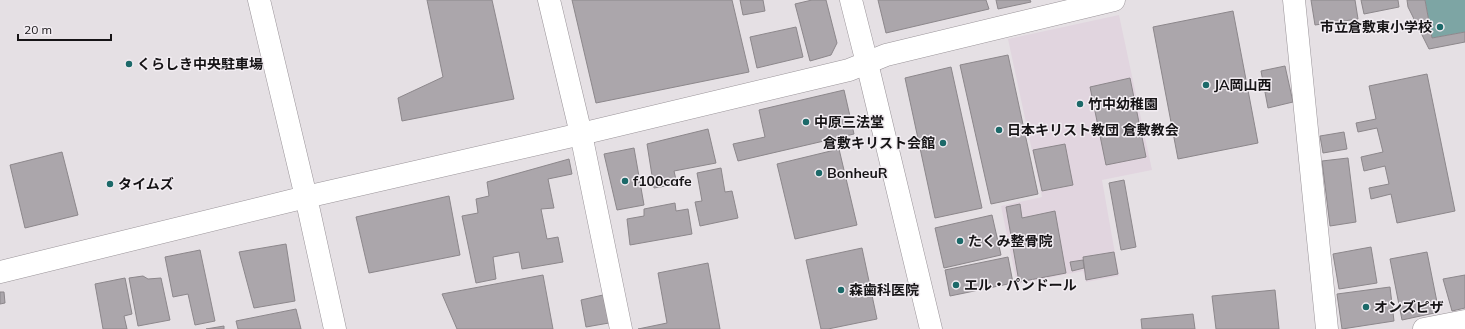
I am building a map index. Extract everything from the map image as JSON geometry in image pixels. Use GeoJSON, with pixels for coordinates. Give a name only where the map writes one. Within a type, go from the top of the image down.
{"type":"FeatureCollection","features":[{"type":"Feature","properties":{"kind":"street"},"geometry":{"type":"LineString","coordinates":[[259,0],[306,197],[334,329]]}},
{"type":"Feature","properties":{"kind":"street"},"geometry":{"type":"LineString","coordinates":[[549,0],[581,134],[621,329]]}},
{"type":"Feature","properties":{"kind":"street"},"geometry":{"type":"LineString","coordinates":[[851,0],[931,329]]}},
{"type":"Feature","properties":{"kind":"street"},"geometry":{"type":"LineString","coordinates":[[0,272],[306,197],[581,134],[849,70],[886,55],[1114,0]]}},
{"type":"Feature","properties":{"kind":"street"},"geometry":{"type":"LineString","coordinates":[[1294,0],[1327,329]]}},
{"type":"Feature","properties":{"kind":"street"},"geometry":{"type":"LineString","coordinates":[[1424,329],[1465,321]]}},
{"type":"Feature","properties":{"kind":"shaded area","name":"竹中幼稚園"},"geometry":{"type":"Polygon","coordinates":[[[1119,15],[1152,170],[1102,180],[1119,276],[1086,282],[1083,271],[1017,284],[1001,206],[1042,197],[1008,39],[1119,15]]]}},
{"type":"Feature","properties":{"kind":"water"},"geometry":{"type":"Polygon","coordinates":[[[1425,0],[1465,0],[1465,32],[1432,38],[1425,0]]]}},
{"type":"Feature","properties":{"kind":"building"},"geometry":{"type":"Polygon","coordinates":[[[427,0],[492,0],[514,99],[402,121],[398,98],[443,77],[427,0]]]}},
{"type":"Feature","properties":{"kind":"building"},"geometry":{"type":"Polygon","coordinates":[[[572,0],[732,0],[749,72],[596,103],[572,0]]]}},
{"type":"Feature","properties":{"kind":"building"},"geometry":{"type":"Polygon","coordinates":[[[740,0],[763,0],[765,11],[743,15],[740,0]]]}},
{"type":"Feature","properties":{"kind":"building"},"geometry":{"type":"Polygon","coordinates":[[[812,0],[826,0],[837,43],[831,55],[810,61],[795,4],[812,0]]]}},
{"type":"Feature","properties":{"kind":"building"},"geometry":{"type":"Polygon","coordinates":[[[878,0],[986,0],[989,9],[886,33],[878,0]]]}},
{"type":"Feature","properties":{"kind":"building"},"geometry":{"type":"Polygon","coordinates":[[[996,0],[1030,0],[1031,2],[998,9],[996,0]]]}},
{"type":"Feature","properties":{"kind":"building"},"geometry":{"type":"Polygon","coordinates":[[[1311,0],[1355,0],[1358,19],[1315,25],[1311,0]]]}},
{"type":"Feature","properties":{"kind":"building"},"geometry":{"type":"Polygon","coordinates":[[[1361,0],[1398,0],[1399,7],[1364,14],[1361,0]]]}},
{"type":"Feature","properties":{"kind":"building"},"geometry":{"type":"Polygon","coordinates":[[[1407,0],[1425,0],[1432,38],[1465,32],[1465,42],[1429,49],[1408,7],[1407,0]]]}},
{"type":"Feature","properties":{"kind":"building","name":"JA岡山西"},"geometry":{"type":"Polygon","coordinates":[[[1233,11],[1258,143],[1178,159],[1153,27],[1233,11]]]}},
{"type":"Feature","properties":{"kind":"building"},"geometry":{"type":"Polygon","coordinates":[[[796,27],[803,57],[757,68],[750,37],[796,27]]]}},
{"type":"Feature","properties":{"kind":"building","name":"日本キリスト教団 倉敷教会"},"geometry":{"type":"Polygon","coordinates":[[[1008,55],[1038,194],[991,204],[960,65],[1008,55]]]}},
{"type":"Feature","properties":{"kind":"building"},"geometry":{"type":"Polygon","coordinates":[[[1285,66],[1293,102],[1268,108],[1261,71],[1285,66]]]}},
{"type":"Feature","properties":{"kind":"building","name":"倉敷キリスト会館"},"geometry":{"type":"Polygon","coordinates":[[[951,67],[982,208],[935,218],[905,78],[951,67]]]}},
{"type":"Feature","properties":{"kind":"building"},"geometry":{"type":"Polygon","coordinates":[[[1427,74],[1455,211],[1397,223],[1391,194],[1371,199],[1369,188],[1389,184],[1385,166],[1364,171],[1361,157],[1383,152],[1377,128],[1358,132],[1356,123],[1376,119],[1369,86],[1427,74]]]}},
{"type":"Feature","properties":{"kind":"building"},"geometry":{"type":"Polygon","coordinates":[[[1130,78],[1146,157],[1106,165],[1090,87],[1130,78]]]}},
{"type":"Feature","properties":{"kind":"building","name":"中原三法堂"},"geometry":{"type":"Polygon","coordinates":[[[844,90],[854,134],[738,161],[733,144],[765,137],[759,110],[844,90]]]}},
{"type":"Feature","properties":{"kind":"building"},"geometry":{"type":"Polygon","coordinates":[[[708,129],[716,163],[674,171],[677,184],[654,188],[647,144],[708,129]]]}},
{"type":"Feature","properties":{"kind":"building"},"geometry":{"type":"Polygon","coordinates":[[[1344,132],[1347,149],[1323,153],[1320,136],[1344,132]]]}},
{"type":"Feature","properties":{"kind":"building"},"geometry":{"type":"Polygon","coordinates":[[[1065,144],[1073,185],[1042,191],[1033,150],[1065,144]]]}},
{"type":"Feature","properties":{"kind":"building"},"geometry":{"type":"Polygon","coordinates":[[[634,148],[644,205],[617,210],[604,154],[634,148]]]}},
{"type":"Feature","properties":{"kind":"building"},"geometry":{"type":"Polygon","coordinates":[[[839,149],[857,225],[795,239],[777,164],[839,149]]]}},
{"type":"Feature","properties":{"kind":"building"},"geometry":{"type":"Polygon","coordinates":[[[62,152],[78,215],[25,228],[10,165],[62,152]]]}},
{"type":"Feature","properties":{"kind":"building"},"geometry":{"type":"Polygon","coordinates":[[[1348,158],[1356,222],[1330,226],[1322,161],[1348,158]]]}},
{"type":"Feature","properties":{"kind":"building"},"geometry":{"type":"Polygon","coordinates":[[[569,159],[572,174],[548,179],[554,208],[541,209],[547,239],[558,237],[563,262],[522,269],[519,252],[493,257],[496,279],[476,283],[462,216],[478,213],[476,199],[489,196],[487,182],[569,159]]]}},
{"type":"Feature","properties":{"kind":"building"},"geometry":{"type":"Polygon","coordinates":[[[721,168],[725,192],[732,191],[738,218],[700,226],[695,202],[702,201],[697,173],[721,168]]]}},
{"type":"Feature","properties":{"kind":"building"},"geometry":{"type":"Polygon","coordinates":[[[1124,180],[1136,247],[1121,250],[1109,183],[1124,180]]]}},
{"type":"Feature","properties":{"kind":"building"},"geometry":{"type":"Polygon","coordinates":[[[449,196],[460,255],[369,273],[356,217],[449,196]]]}},
{"type":"Feature","properties":{"kind":"building"},"geometry":{"type":"Polygon","coordinates":[[[675,203],[676,211],[688,209],[692,234],[630,245],[627,219],[644,216],[644,209],[675,203]]]}},
{"type":"Feature","properties":{"kind":"building"},"geometry":{"type":"Polygon","coordinates":[[[1020,204],[1022,218],[1055,211],[1066,273],[1019,282],[1006,207],[1020,204]]]}},
{"type":"Feature","properties":{"kind":"building"},"geometry":{"type":"Polygon","coordinates":[[[992,215],[1001,255],[944,268],[935,228],[992,215]]]}},
{"type":"Feature","properties":{"kind":"building"},"geometry":{"type":"Polygon","coordinates":[[[286,244],[295,301],[254,308],[239,252],[286,244]]]}},
{"type":"Feature","properties":{"kind":"building"},"geometry":{"type":"Polygon","coordinates":[[[1371,247],[1377,283],[1339,289],[1333,254],[1371,247]]]}},
{"type":"Feature","properties":{"kind":"building","name":"森歯科医院"},"geometry":{"type":"Polygon","coordinates":[[[862,248],[877,319],[828,329],[821,329],[806,260],[862,248]]]}},
{"type":"Feature","properties":{"kind":"building"},"geometry":{"type":"Polygon","coordinates":[[[200,250],[215,321],[195,325],[188,294],[173,297],[165,257],[200,250]]]}},
{"type":"Feature","properties":{"kind":"building"},"geometry":{"type":"Polygon","coordinates":[[[1114,252],[1118,274],[1086,280],[1083,257],[1114,252]]]}},
{"type":"Feature","properties":{"kind":"building"},"geometry":{"type":"Polygon","coordinates":[[[1427,252],[1439,312],[1402,320],[1390,259],[1427,252]]]}},
{"type":"Feature","properties":{"kind":"building"},"geometry":{"type":"Polygon","coordinates":[[[1008,257],[1013,283],[950,296],[945,270],[1008,257]]]}},
{"type":"Feature","properties":{"kind":"building"},"geometry":{"type":"Polygon","coordinates":[[[1083,260],[1084,268],[1072,271],[1070,262],[1083,260]]]}},
{"type":"Feature","properties":{"kind":"building"},"geometry":{"type":"Polygon","coordinates":[[[708,263],[720,329],[638,329],[667,323],[658,273],[708,263]]]}},
{"type":"Feature","properties":{"kind":"building"},"geometry":{"type":"Polygon","coordinates":[[[543,275],[553,329],[457,329],[442,294],[543,275]]]}},
{"type":"Feature","properties":{"kind":"building"},"geometry":{"type":"Polygon","coordinates":[[[1465,275],[1465,308],[1452,311],[1443,279],[1465,275]]]}},
{"type":"Feature","properties":{"kind":"building"},"geometry":{"type":"Polygon","coordinates":[[[143,276],[148,279],[161,278],[170,320],[138,326],[129,278],[143,276]]]}},
{"type":"Feature","properties":{"kind":"building"},"geometry":{"type":"Polygon","coordinates":[[[125,278],[132,314],[124,316],[127,329],[103,329],[95,284],[125,278]]]}},
{"type":"Feature","properties":{"kind":"building","name":"オンズピザ"},"geometry":{"type":"Polygon","coordinates":[[[1390,287],[1394,321],[1342,329],[1337,294],[1390,287]]]}},
{"type":"Feature","properties":{"kind":"building"},"geometry":{"type":"Polygon","coordinates":[[[1275,290],[1279,329],[1216,329],[1212,296],[1275,290]]]}},
{"type":"Feature","properties":{"kind":"building"},"geometry":{"type":"Polygon","coordinates":[[[0,292],[4,292],[5,303],[0,304],[0,292]]]}},
{"type":"Feature","properties":{"kind":"building"},"geometry":{"type":"Polygon","coordinates":[[[603,295],[609,323],[586,327],[581,300],[603,295]]]}},
{"type":"Feature","properties":{"kind":"building"},"geometry":{"type":"Polygon","coordinates":[[[296,309],[301,329],[238,329],[236,321],[296,309]]]}},
{"type":"Feature","properties":{"kind":"building"},"geometry":{"type":"Polygon","coordinates":[[[1193,314],[1195,329],[1142,329],[1141,319],[1193,314]]]}},
{"type":"Feature","properties":{"kind":"building"},"geometry":{"type":"Polygon","coordinates":[[[224,326],[224,329],[206,329],[224,326]]]}},
{"type":"Feature","properties":{"kind":"place","name":"市立倉敷東小学校"},"geometry":{"type":"Point","coordinates":[1440,27]}},
{"type":"Feature","properties":{"kind":"place","name":"くらしき中央駐車場"},"geometry":{"type":"Point","coordinates":[129,64]}},
{"type":"Feature","properties":{"kind":"place","name":"JA岡山西"},"geometry":{"type":"Point","coordinates":[1206,85]}},
{"type":"Feature","properties":{"kind":"place","name":"竹中幼稚園"},"geometry":{"type":"Point","coordinates":[1080,104]}},
{"type":"Feature","properties":{"kind":"place","name":"中原三法堂"},"geometry":{"type":"Point","coordinates":[806,122]}},
{"type":"Feature","properties":{"kind":"place","name":"日本キリスト教団 倉敷教会"},"geometry":{"type":"Point","coordinates":[999,130]}},
{"type":"Feature","properties":{"kind":"place","name":"倉敷キリスト会館"},"geometry":{"type":"Point","coordinates":[943,143]}},
{"type":"Feature","properties":{"kind":"place","name":"BonheuR"},"geometry":{"type":"Point","coordinates":[819,173]}},
{"type":"Feature","properties":{"kind":"place","name":"f100cafe"},"geometry":{"type":"Point","coordinates":[625,181]}},
{"type":"Feature","properties":{"kind":"place","name":"タイムズ"},"geometry":{"type":"Point","coordinates":[110,184]}},
{"type":"Feature","properties":{"kind":"place","name":"たくみ整骨院"},"geometry":{"type":"Point","coordinates":[960,241]}},
{"type":"Feature","properties":{"kind":"place","name":"エル・パンドール"},"geometry":{"type":"Point","coordinates":[956,285]}},
{"type":"Feature","properties":{"kind":"place","name":"森歯科医院"},"geometry":{"type":"Point","coordinates":[841,290]}},
{"type":"Feature","properties":{"kind":"place","name":"オンズピザ"},"geometry":{"type":"Point","coordinates":[1366,307]}}]}
